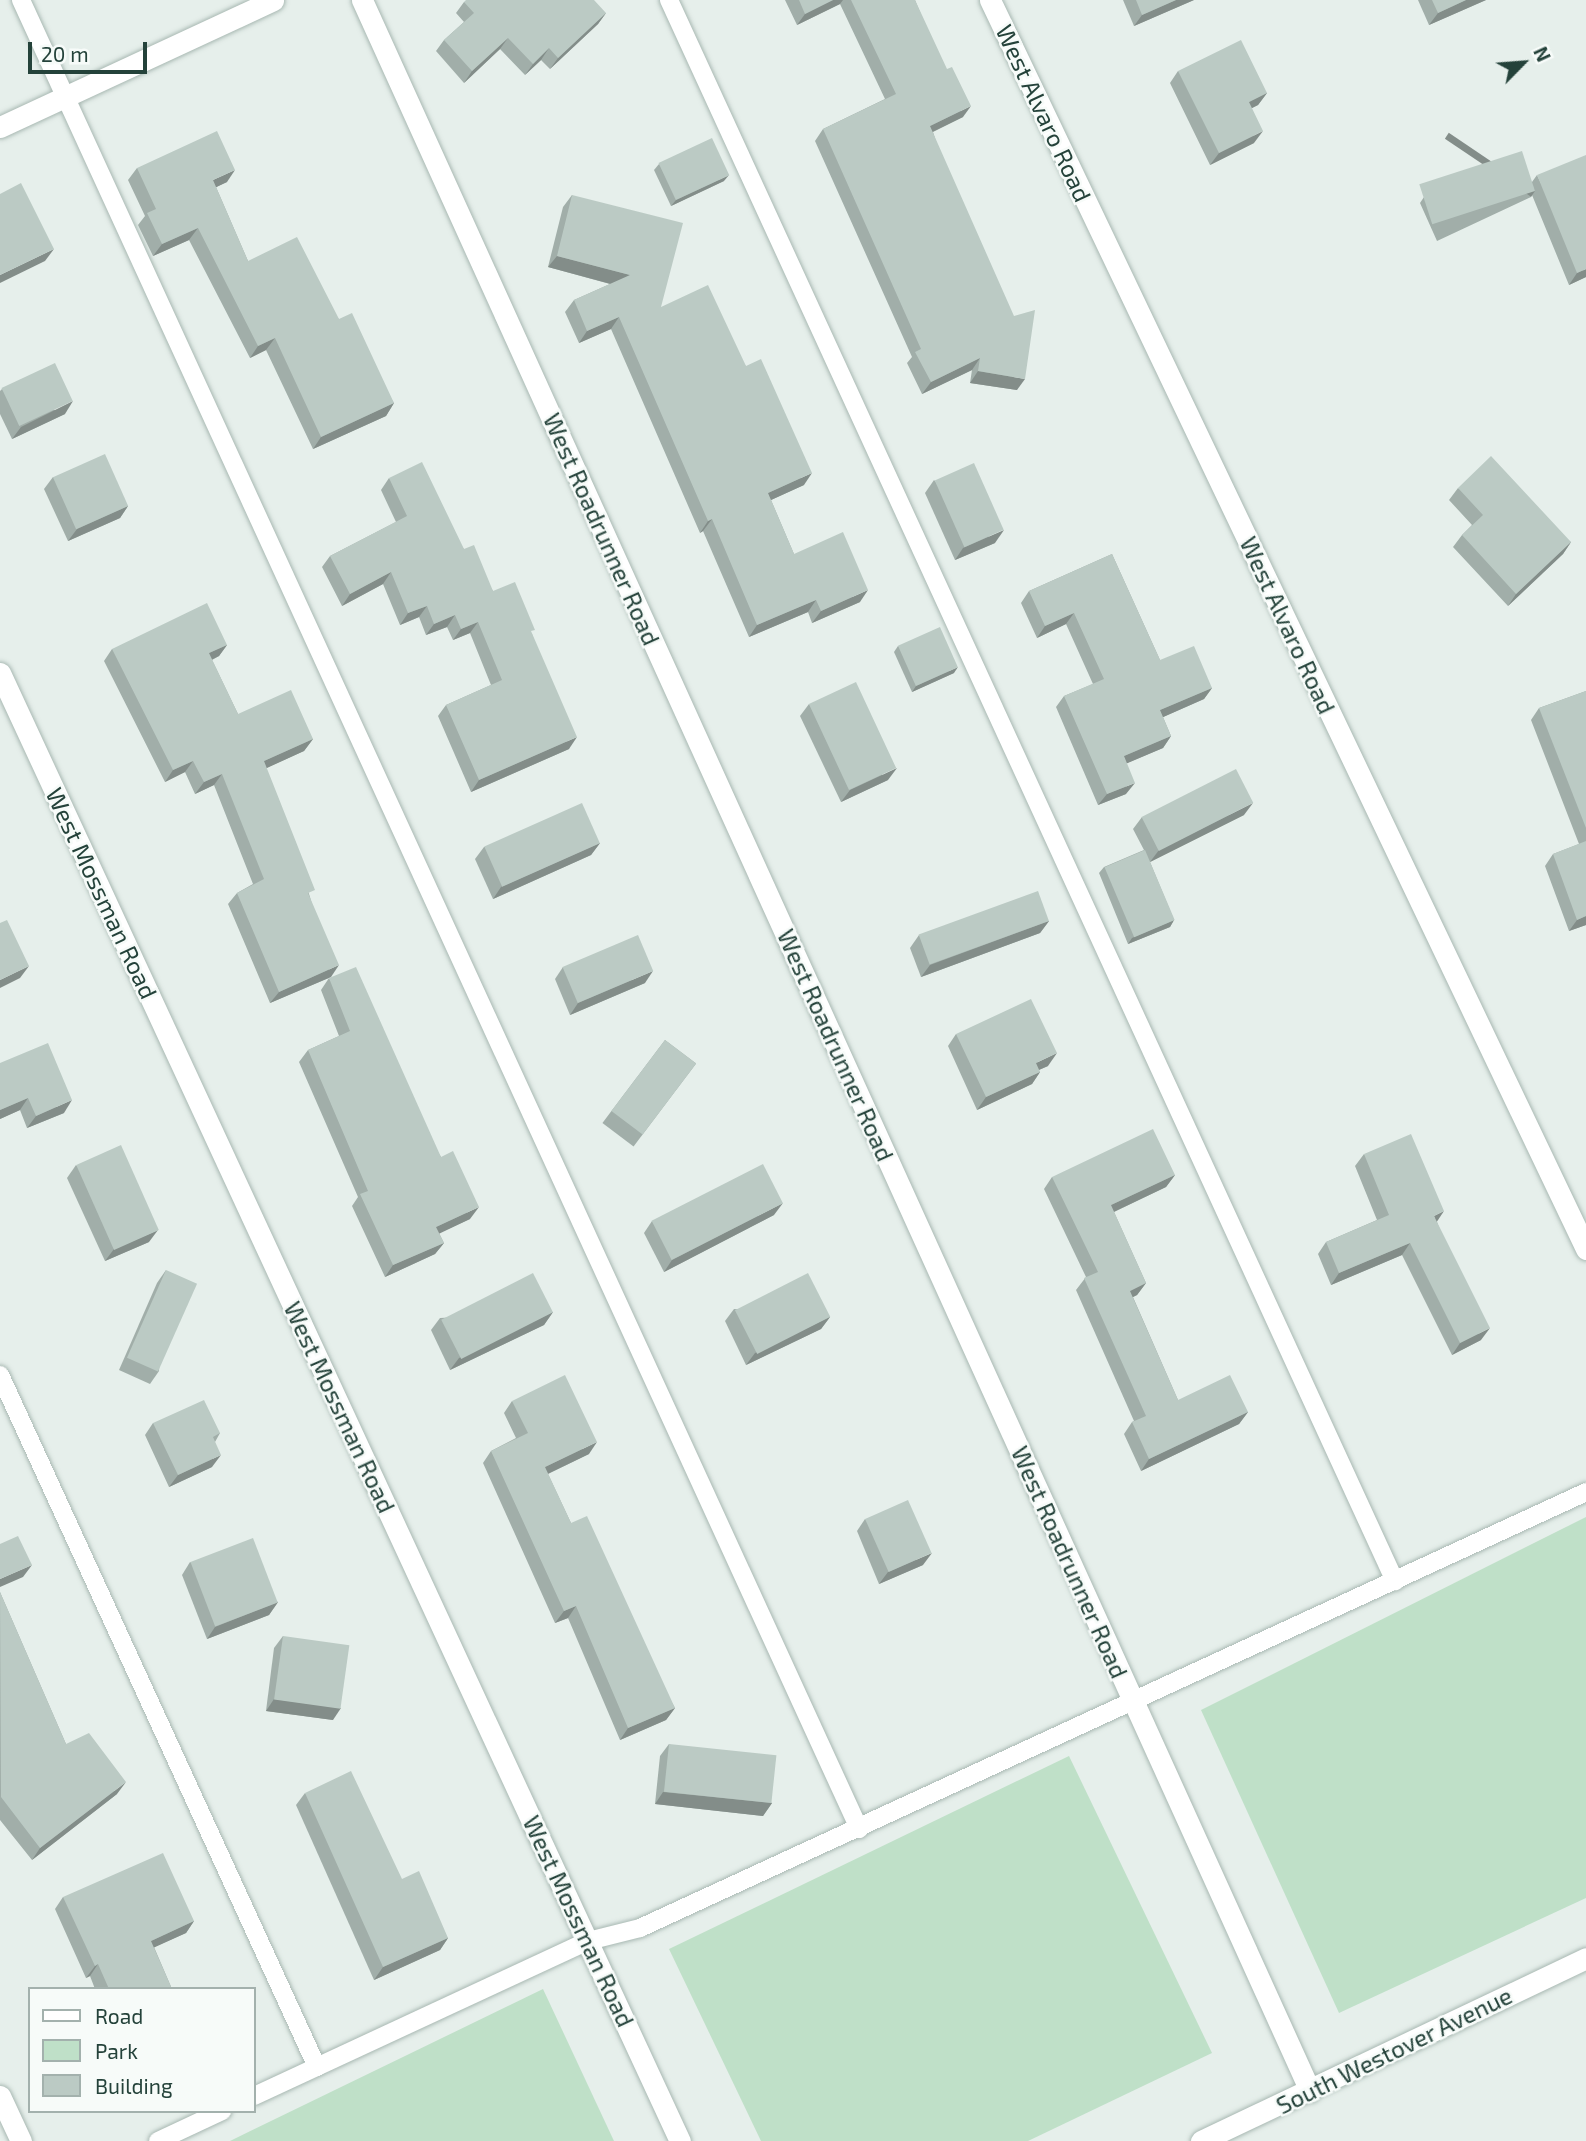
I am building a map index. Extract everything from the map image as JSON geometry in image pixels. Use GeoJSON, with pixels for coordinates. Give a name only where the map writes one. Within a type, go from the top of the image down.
{"type":"FeatureCollection","features":[{"type":"Feature","properties":{"kind":"street"},"geometry":{"type":"LineString","coordinates":[[0,127],[274,0]]}},
{"type":"Feature","properties":{"kind":"street","name":"West Roadrunner Road"},"geometry":{"type":"LineString","coordinates":[[362,0],[1310,2091]]}},
{"type":"Feature","properties":{"kind":"street","name":"West Alvaro Road"},"geometry":{"type":"LineString","coordinates":[[990,0],[1586,1249]]}},
{"type":"Feature","properties":{"kind":"street","name":"West Mossman Road"},"geometry":{"type":"LineString","coordinates":[[0,673],[680,2141]]}},
{"type":"Feature","properties":{"kind":"street","name":"South Westover Avenue"},"geometry":{"type":"LineString","coordinates":[[1201,2141],[1586,1958]]}},
{"type":"Feature","properties":{"kind":"street"},"geometry":{"type":"LineString","coordinates":[[0,2096],[21,2141]]}},
{"type":"Feature","properties":{"kind":"lane"},"geometry":{"type":"LineString","coordinates":[[21,0],[859,1829]]}},
{"type":"Feature","properties":{"kind":"lane"},"geometry":{"type":"LineString","coordinates":[[669,0],[1395,1581]]}},
{"type":"Feature","properties":{"kind":"lane"},"geometry":{"type":"LineString","coordinates":[[0,1375],[317,2067]]}},
{"type":"Feature","properties":{"kind":"lane"},"geometry":{"type":"LineString","coordinates":[[256,2095],[588,1941],[640,1928],[859,1829],[1586,1492]]}},
{"type":"Feature","properties":{"kind":"lane"},"geometry":{"type":"LineString","coordinates":[[158,2141],[218,2113]]}},
{"type":"Feature","properties":{"kind":"green space"},"geometry":{"type":"Polygon","coordinates":[[[1586,1517],[1586,1898],[1339,2013],[1201,1710],[1586,1517]]]}},
{"type":"Feature","properties":{"kind":"green space"},"geometry":{"type":"Polygon","coordinates":[[[1069,1756],[1212,2053],[1028,2141],[761,2141],[669,1949],[1069,1756]]]}},
{"type":"Feature","properties":{"kind":"green space"},"geometry":{"type":"Polygon","coordinates":[[[543,1989],[614,2141],[230,2141],[543,1989]]]}},
{"type":"Feature","properties":{"kind":"building"},"geometry":{"type":"Polygon","coordinates":[[[594,0],[606,13],[558,58],[549,48],[533,64],[508,38],[472,71],[444,40],[474,13],[464,2],[594,0]]]}},
{"type":"Feature","properties":{"kind":"building"},"geometry":{"type":"Polygon","coordinates":[[[799,0],[833,0],[805,14],[799,0]]]}},
{"type":"Feature","properties":{"kind":"building"},"geometry":{"type":"Polygon","coordinates":[[[851,0],[915,0],[947,69],[952,67],[971,106],[930,126],[1014,316],[1035,310],[1025,379],[978,371],[980,358],[931,382],[915,352],[921,349],[823,129],[896,94],[851,0]]]}},
{"type":"Feature","properties":{"kind":"building"},"geometry":{"type":"Polygon","coordinates":[[[1136,0],[1176,0],[1142,15],[1136,0]]]}},
{"type":"Feature","properties":{"kind":"building"},"geometry":{"type":"Polygon","coordinates":[[[1432,0],[1466,0],[1438,13],[1432,0]]]}},
{"type":"Feature","properties":{"kind":"building"},"geometry":{"type":"Polygon","coordinates":[[[1241,40],[1267,93],[1249,102],[1263,131],[1219,153],[1178,71],[1241,40]]]}},
{"type":"Feature","properties":{"kind":"building"},"geometry":{"type":"Polygon","coordinates":[[[217,131],[235,170],[213,180],[248,261],[297,237],[339,319],[352,313],[394,403],[321,437],[275,338],[258,346],[198,228],[162,244],[147,213],[156,209],[137,168],[217,131]]]}},
{"type":"Feature","properties":{"kind":"building"},"geometry":{"type":"Polygon","coordinates":[[[712,138],[729,175],[676,200],[659,163],[712,138]]]}},
{"type":"Feature","properties":{"kind":"building"},"geometry":{"type":"Polygon","coordinates":[[[1522,151],[1535,191],[1432,224],[1419,184],[1522,151]]]}},
{"type":"Feature","properties":{"kind":"building"},"geometry":{"type":"Polygon","coordinates":[[[1586,155],[1586,269],[1577,273],[1537,175],[1586,155]]]}},
{"type":"Feature","properties":{"kind":"building"},"geometry":{"type":"Polygon","coordinates":[[[21,183],[54,249],[0,275],[0,194],[21,183]]]}},
{"type":"Feature","properties":{"kind":"building"},"geometry":{"type":"Polygon","coordinates":[[[572,195],[683,223],[661,307],[708,285],[746,366],[761,359],[812,473],[768,493],[794,554],[843,532],[868,590],[821,611],[816,600],[757,625],[712,519],[708,521],[619,317],[587,331],[574,300],[630,275],[557,256],[572,195]]]}},
{"type":"Feature","properties":{"kind":"building"},"geometry":{"type":"Polygon","coordinates":[[[55,363],[73,401],[19,426],[2,388],[55,363]]]}},
{"type":"Feature","properties":{"kind":"building"},"geometry":{"type":"Polygon","coordinates":[[[105,454],[128,506],[76,529],[53,477],[105,454]]]}},
{"type":"Feature","properties":{"kind":"building"},"geometry":{"type":"Polygon","coordinates":[[[1491,456],[1571,542],[1516,594],[1462,535],[1483,515],[1458,488],[1491,456]]]}},
{"type":"Feature","properties":{"kind":"building"},"geometry":{"type":"Polygon","coordinates":[[[422,462],[464,549],[474,545],[493,591],[515,582],[535,630],[531,631],[577,737],[479,780],[446,705],[502,680],[478,622],[461,629],[455,615],[434,624],[427,606],[408,613],[391,572],[350,594],[330,556],[407,516],[389,478],[422,462]]]}},
{"type":"Feature","properties":{"kind":"building"},"geometry":{"type":"Polygon","coordinates":[[[974,463],[1004,530],[964,547],[935,480],[974,463]]]}},
{"type":"Feature","properties":{"kind":"building"},"geometry":{"type":"Polygon","coordinates":[[[1112,554],[1160,660],[1194,646],[1212,688],[1160,710],[1171,736],[1124,756],[1135,783],[1107,794],[1064,696],[1104,679],[1074,613],[1045,626],[1029,591],[1112,554]]]}},
{"type":"Feature","properties":{"kind":"building"},"geometry":{"type":"Polygon","coordinates":[[[207,603],[227,645],[209,653],[238,714],[291,690],[313,739],[264,761],[315,890],[308,893],[339,965],[279,992],[237,893],[264,879],[222,774],[204,782],[193,761],[173,770],[112,649],[207,603]]]}},
{"type":"Feature","properties":{"kind":"building"},"geometry":{"type":"Polygon","coordinates":[[[940,627],[958,667],[916,686],[898,646],[940,627]]]}},
{"type":"Feature","properties":{"kind":"building"},"geometry":{"type":"Polygon","coordinates":[[[856,682],[896,768],[849,790],[809,704],[856,682]]]}},
{"type":"Feature","properties":{"kind":"building"},"geometry":{"type":"Polygon","coordinates":[[[1586,691],[1586,828],[1539,708],[1586,691]]]}},
{"type":"Feature","properties":{"kind":"building"},"geometry":{"type":"Polygon","coordinates":[[[1236,769],[1253,803],[1159,851],[1142,817],[1236,769]]]}},
{"type":"Feature","properties":{"kind":"building"},"geometry":{"type":"Polygon","coordinates":[[[582,803],[600,843],[502,887],[484,847],[582,803]]]}},
{"type":"Feature","properties":{"kind":"building"},"geometry":{"type":"Polygon","coordinates":[[[1586,841],[1586,916],[1577,920],[1553,854],[1586,841]]]}},
{"type":"Feature","properties":{"kind":"building"},"geometry":{"type":"Polygon","coordinates":[[[1145,850],[1175,920],[1134,937],[1104,867],[1145,850]]]}},
{"type":"Feature","properties":{"kind":"building"},"geometry":{"type":"Polygon","coordinates":[[[1038,891],[1049,921],[930,965],[919,934],[1038,891]]]}},
{"type":"Feature","properties":{"kind":"building"},"geometry":{"type":"Polygon","coordinates":[[[7,920],[29,966],[0,980],[0,923],[7,920]]]}},
{"type":"Feature","properties":{"kind":"building"},"geometry":{"type":"Polygon","coordinates":[[[638,935],[653,971],[578,1003],[563,967],[638,935]]]}},
{"type":"Feature","properties":{"kind":"building"},"geometry":{"type":"Polygon","coordinates":[[[356,967],[441,1157],[453,1151],[479,1207],[436,1227],[444,1243],[393,1265],[360,1194],[368,1191],[308,1050],[350,1031],[329,978],[356,967]]]}},
{"type":"Feature","properties":{"kind":"building"},"geometry":{"type":"Polygon","coordinates":[[[1031,999],[1057,1053],[1036,1063],[1040,1072],[986,1097],[956,1034],[1031,999]]]}},
{"type":"Feature","properties":{"kind":"building"},"geometry":{"type":"Polygon","coordinates":[[[665,1040],[696,1063],[643,1135],[611,1111],[665,1040]]]}},
{"type":"Feature","properties":{"kind":"building"},"geometry":{"type":"Polygon","coordinates":[[[48,1043],[72,1100],[36,1116],[28,1098],[0,1110],[0,1063],[48,1043]]]}},
{"type":"Feature","properties":{"kind":"building"},"geometry":{"type":"Polygon","coordinates":[[[1153,1129],[1175,1175],[1111,1205],[1146,1283],[1130,1291],[1178,1400],[1230,1375],[1248,1412],[1149,1459],[1132,1422],[1146,1416],[1084,1278],[1098,1272],[1052,1177],[1153,1129]]]}},
{"type":"Feature","properties":{"kind":"building"},"geometry":{"type":"Polygon","coordinates":[[[1411,1134],[1444,1211],[1434,1216],[1490,1328],[1460,1343],[1410,1243],[1339,1273],[1326,1242],[1389,1215],[1364,1154],[1411,1134]]]}},
{"type":"Feature","properties":{"kind":"building"},"geometry":{"type":"Polygon","coordinates":[[[121,1145],[159,1230],[114,1250],[76,1165],[121,1145]]]}},
{"type":"Feature","properties":{"kind":"building"},"geometry":{"type":"Polygon","coordinates":[[[763,1164],[783,1203],[672,1260],[652,1221],[763,1164]]]}},
{"type":"Feature","properties":{"kind":"building"},"geometry":{"type":"Polygon","coordinates":[[[166,1270],[197,1284],[158,1372],[127,1358],[166,1270]]]}},
{"type":"Feature","properties":{"kind":"building"},"geometry":{"type":"Polygon","coordinates":[[[533,1273],[553,1312],[461,1359],[441,1320],[533,1273]]]}},
{"type":"Feature","properties":{"kind":"building"},"geometry":{"type":"Polygon","coordinates":[[[808,1273],[830,1317],[757,1354],[735,1310],[808,1273]]]}},
{"type":"Feature","properties":{"kind":"building"},"geometry":{"type":"Polygon","coordinates":[[[565,1375],[597,1442],[545,1467],[571,1523],[587,1516],[675,1708],[628,1728],[576,1606],[564,1611],[491,1451],[528,1433],[512,1401],[565,1375]]]}},
{"type":"Feature","properties":{"kind":"building"},"geometry":{"type":"Polygon","coordinates":[[[204,1400],[220,1433],[213,1437],[221,1455],[178,1475],[153,1423],[204,1400]]]}},
{"type":"Feature","properties":{"kind":"building"},"geometry":{"type":"Polygon","coordinates":[[[908,1500],[932,1553],[889,1572],[865,1519],[908,1500]]]}},
{"type":"Feature","properties":{"kind":"building"},"geometry":{"type":"Polygon","coordinates":[[[18,1536],[32,1565],[0,1579],[0,1544],[18,1536]]]}},
{"type":"Feature","properties":{"kind":"building"},"geometry":{"type":"Polygon","coordinates":[[[253,1538],[278,1602],[215,1626],[190,1562],[253,1538]]]}},
{"type":"Feature","properties":{"kind":"building"},"geometry":{"type":"Polygon","coordinates":[[[0,1592],[66,1744],[89,1733],[126,1782],[40,1848],[1,1797],[0,1592]]]}},
{"type":"Feature","properties":{"kind":"building"},"geometry":{"type":"Polygon","coordinates":[[[283,1636],[349,1645],[340,1709],[274,1699],[283,1636]]]}},
{"type":"Feature","properties":{"kind":"building"},"geometry":{"type":"Polygon","coordinates":[[[669,1744],[776,1755],[771,1803],[664,1792],[669,1744]]]}},
{"type":"Feature","properties":{"kind":"building"},"geometry":{"type":"Polygon","coordinates":[[[351,1771],[402,1879],[419,1871],[448,1938],[383,1967],[305,1793],[351,1771]]]}},
{"type":"Feature","properties":{"kind":"building"},"geometry":{"type":"Polygon","coordinates":[[[163,1853],[194,1921],[151,1941],[171,1987],[108,1987],[98,1964],[95,1966],[63,1897],[163,1853]]]}}]}
